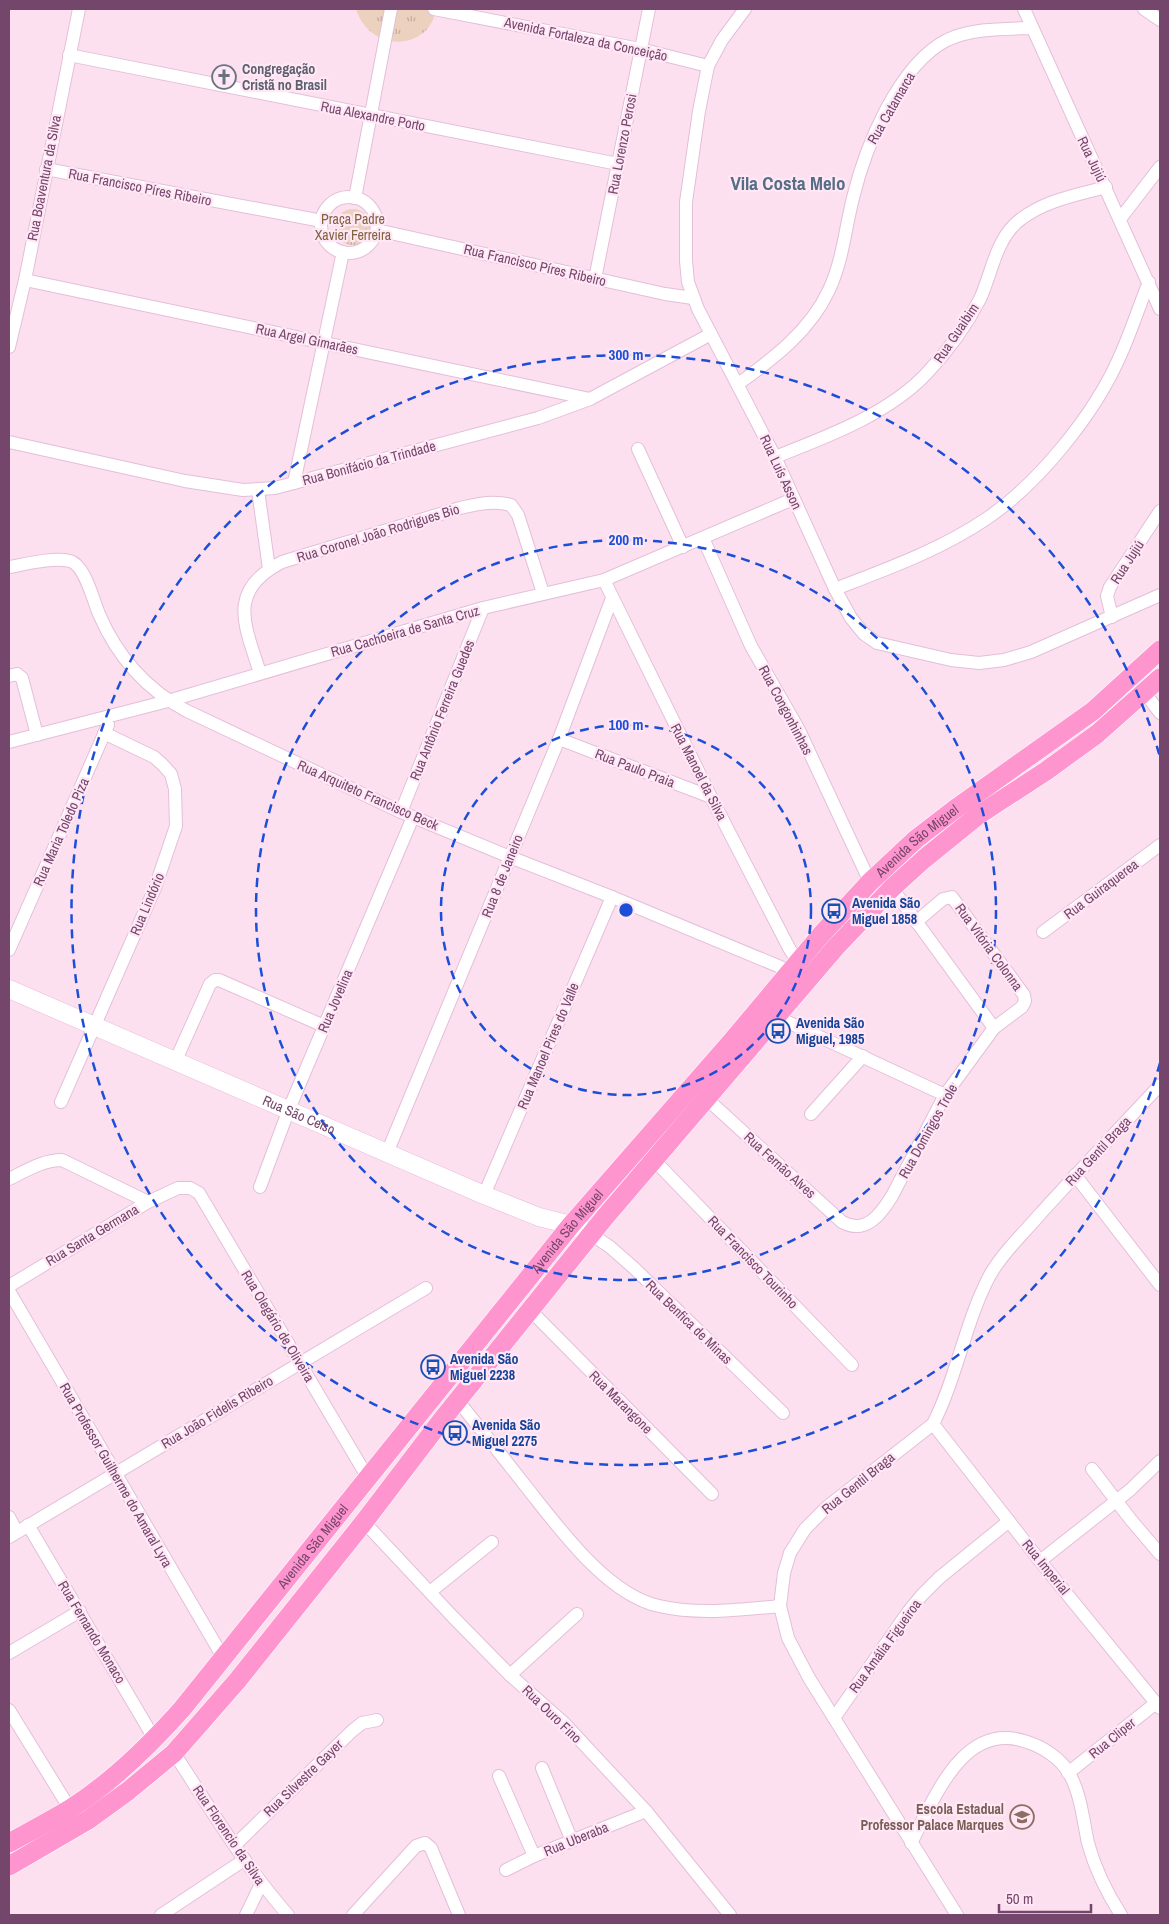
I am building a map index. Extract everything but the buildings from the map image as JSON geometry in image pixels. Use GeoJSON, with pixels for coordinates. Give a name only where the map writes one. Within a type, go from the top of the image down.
{"type":"FeatureCollection","features":[{"type":"Feature","properties":{"kind":"main road","name":"Avenida São Miguel"},"geometry":{"type":"LineString","coordinates":[[9,1843],[70,1809],[122,1770],[155,1740],[224,1659],[571,1225],[731,1042],[794,966],[870,882],[916,839],[955,809],[1093,711],[1160,650]]}},
{"type":"Feature","properties":{"kind":"main road","name":"Avenida São Miguel"},"geometry":{"type":"LineString","coordinates":[[9,1866],[88,1820],[128,1791],[174,1753],[237,1681],[591,1234],[835,948],[892,888],[977,816],[1046,772],[1097,734],[1160,678]]}},
{"type":"Feature","properties":{"kind":"street","name":"Rua Boaventura da Silva"},"geometry":{"type":"LineString","coordinates":[[9,347],[79,9]]}},
{"type":"Feature","properties":{"kind":"street"},"geometry":{"type":"LineString","coordinates":[[354,198],[392,9]]}},
{"type":"Feature","properties":{"kind":"street","name":"Avenida Fortaleza da Conceição"},"geometry":{"type":"LineString","coordinates":[[434,9],[640,49],[708,66]]}},
{"type":"Feature","properties":{"kind":"street","name":"Rua Lorenzo Perosi"},"geometry":{"type":"LineString","coordinates":[[595,279],[649,9]]}},
{"type":"Feature","properties":{"kind":"street","name":"Rua Luís Asson"},"geometry":{"type":"LineString","coordinates":[[745,9],[722,40],[708,66],[699,111],[686,202],[688,282],[693,298],[775,457],[793,500],[851,618],[864,634],[878,643],[909,652],[979,663],[1004,660],[1031,652],[1160,595]]}},
{"type":"Feature","properties":{"kind":"street","name":"Rua Jujiú"},"geometry":{"type":"LineString","coordinates":[[1024,9],[1081,137],[1151,279],[1160,309]]}},
{"type":"Feature","properties":{"kind":"street"},"geometry":{"type":"LineString","coordinates":[[1144,9],[1160,20]]}},
{"type":"Feature","properties":{"kind":"street","name":"Rua Catamarca"},"geometry":{"type":"LineString","coordinates":[[738,384],[770,362],[803,330],[829,290],[845,244],[852,200],[862,164],[874,132],[903,83],[920,60],[933,48],[948,39],[969,33],[1032,28]]}},
{"type":"Feature","properties":{"kind":"street","name":"Rua Alexandre Porto"},"geometry":{"type":"LineString","coordinates":[[69,55],[618,164]]}},
{"type":"Feature","properties":{"kind":"street"},"geometry":{"type":"LineString","coordinates":[[1120,219],[1160,166]]}},
{"type":"Feature","properties":{"kind":"street","name":"Rua Francisco Píres Ribeiro"},"geometry":{"type":"LineString","coordinates":[[46,169],[322,221]]}},
{"type":"Feature","properties":{"kind":"street","name":"Rua Guaibim"},"geometry":{"type":"LineString","coordinates":[[775,457],[848,427],[880,409],[926,375],[956,339],[980,298],[999,248],[1019,220],[1059,199],[1106,187]]}},
{"type":"Feature","properties":{"kind":"street"},"geometry":{"type":"LineString","coordinates":[[354,198],[370,206],[377,221],[377,230],[368,246],[352,253],[336,250],[329,245],[322,230],[322,221],[330,206],[337,200],[354,198]]}},
{"type":"Feature","properties":{"kind":"street","name":"Rua Francisco Píres Ribeiro"},"geometry":{"type":"LineString","coordinates":[[377,230],[595,279],[693,298]]}},
{"type":"Feature","properties":{"kind":"street"},"geometry":{"type":"LineString","coordinates":[[294,483],[344,252]]}},
{"type":"Feature","properties":{"kind":"street"},"geometry":{"type":"LineString","coordinates":[[835,588],[939,546],[987,518],[1021,490],[1056,454],[1086,417],[1103,390],[1120,356],[1151,279]]}},
{"type":"Feature","properties":{"kind":"street","name":"Rua Argel Gimarães"},"geometry":{"type":"LineString","coordinates":[[24,280],[590,399]]}},
{"type":"Feature","properties":{"kind":"street","name":"Rua Bonifácio da Trindade"},"geometry":{"type":"LineString","coordinates":[[9,442],[185,481],[243,490],[258,490],[294,483],[538,418],[590,399],[711,334]]}},
{"type":"Feature","properties":{"kind":"street"},"geometry":{"type":"LineString","coordinates":[[638,450],[683,547]]}},
{"type":"Feature","properties":{"kind":"street"},"geometry":{"type":"LineString","coordinates":[[258,490],[269,569]]}},
{"type":"Feature","properties":{"kind":"street","name":"Rua Cachoeira de Santa Cruz"},"geometry":{"type":"LineString","coordinates":[[9,742],[168,701],[483,608],[604,580],[793,500]]}},
{"type":"Feature","properties":{"kind":"street","name":"Rua Coronel João Rodrigues Bio"},"geometry":{"type":"LineString","coordinates":[[260,673],[244,622],[244,606],[247,594],[256,580],[269,569],[282,562],[460,508],[500,502],[511,505],[518,515],[543,593]]}},
{"type":"Feature","properties":{"kind":"street","name":"Rua Jujiú"},"geometry":{"type":"LineString","coordinates":[[1112,617],[1107,596],[1110,587],[1160,511]]}},
{"type":"Feature","properties":{"kind":"street","name":"Rua Congonhinhas"},"geometry":{"type":"LineString","coordinates":[[703,538],[751,646],[799,730],[870,882]]}},
{"type":"Feature","properties":{"kind":"street","name":"Rua Arquiteto Francisco Beck"},"geometry":{"type":"LineString","coordinates":[[9,567],[59,560],[71,561],[78,566],[109,635],[120,652],[134,671],[168,701],[401,812],[612,897],[794,966]]}},
{"type":"Feature","properties":{"kind":"street","name":"Rua Manoel da Silva"},"geometry":{"type":"LineString","coordinates":[[604,580],[711,797],[789,948],[794,966]]}},
{"type":"Feature","properties":{"kind":"street","name":"Rua 8 de Janeiro"},"geometry":{"type":"LineString","coordinates":[[388,1152],[559,739],[612,598]]}},
{"type":"Feature","properties":{"kind":"street","name":"Rua Antônio Ferreira Guedes"},"geometry":{"type":"LineString","coordinates":[[401,812],[483,608]]}},
{"type":"Feature","properties":{"kind":"street"},"geometry":{"type":"LineString","coordinates":[[9,676],[17,674],[22,678],[38,735]]}},
{"type":"Feature","properties":{"kind":"street"},"geometry":{"type":"LineString","coordinates":[[1145,693],[1160,714]]}},
{"type":"Feature","properties":{"kind":"street","name":"Rua Maria Toledo Piza"},"geometry":{"type":"LineString","coordinates":[[9,950],[113,714]]}},
{"type":"Feature","properties":{"kind":"street","name":"Rua Lindório"},"geometry":{"type":"LineString","coordinates":[[60,1102],[158,880],[176,826],[177,806],[171,774],[154,757],[104,733]]}},
{"type":"Feature","properties":{"kind":"street","name":"Rua Paulo Praia"},"geometry":{"type":"LineString","coordinates":[[559,739],[711,797]]}},
{"type":"Feature","properties":{"kind":"street","name":"Rua Jovelina"},"geometry":{"type":"LineString","coordinates":[[260,1187],[289,1109],[414,817]]}},
{"type":"Feature","properties":{"kind":"street","name":"Rua Guiraquerea"},"geometry":{"type":"LineString","coordinates":[[1043,932],[1160,846]]}},
{"type":"Feature","properties":{"kind":"street"},"geometry":{"type":"LineString","coordinates":[[892,888],[994,1028]]}},
{"type":"Feature","properties":{"kind":"street","name":"Rua Manoel Pires do Valle"},"geometry":{"type":"LineString","coordinates":[[484,1195],[612,897]]}},
{"type":"Feature","properties":{"kind":"street","name":"Rua Vitória Colonna"},"geometry":{"type":"LineString","coordinates":[[916,922],[943,898],[952,897],[956,900],[1025,998],[1022,1007],[994,1028]]}},
{"type":"Feature","properties":{"kind":"street"},"geometry":{"type":"LineString","coordinates":[[175,1062],[210,984],[215,980],[324,1026]]}},
{"type":"Feature","properties":{"kind":"street","name":"Rua São Celso"},"geometry":{"type":"LineString","coordinates":[[9,989],[538,1218],[571,1225],[591,1234]]}},
{"type":"Feature","properties":{"kind":"street"},"geometry":{"type":"LineString","coordinates":[[777,1017],[945,1095]]}},
{"type":"Feature","properties":{"kind":"street","name":"Rua Domingos Trole"},"geometry":{"type":"LineString","coordinates":[[856,1227],[875,1219],[883,1211],[945,1095],[994,1028]]}},
{"type":"Feature","properties":{"kind":"street"},"geometry":{"type":"LineString","coordinates":[[811,1114],[863,1056]]}},
{"type":"Feature","properties":{"kind":"street","name":"Rua Gentil Braga"},"geometry":{"type":"LineString","coordinates":[[957,1915],[809,1678],[788,1638],[782,1621],[780,1606],[784,1573],[790,1554],[805,1529],[827,1507],[932,1424],[942,1405],[980,1298],[991,1274],[1004,1255],[1075,1175],[1160,1085]]}},
{"type":"Feature","properties":{"kind":"street","name":"Rua Fernão Alves"},"geometry":{"type":"LineString","coordinates":[[707,1099],[842,1222],[856,1227]]}},
{"type":"Feature","properties":{"kind":"street"},"geometry":{"type":"LineString","coordinates":[[9,1179],[40,1164],[53,1160],[62,1160],[148,1202]]}},
{"type":"Feature","properties":{"kind":"street","name":"Rua Francisco Tourinho"},"geometry":{"type":"LineString","coordinates":[[654,1160],[852,1365]]}},
{"type":"Feature","properties":{"kind":"street"},"geometry":{"type":"LineString","coordinates":[[1075,1175],[1160,1285]]}},
{"type":"Feature","properties":{"kind":"street","name":"Rua Santa Germana"},"geometry":{"type":"LineString","coordinates":[[9,1286],[148,1202],[178,1188]]}},
{"type":"Feature","properties":{"kind":"street","name":"Rua Olegário de Oliveira"},"geometry":{"type":"LineString","coordinates":[[178,1188],[190,1188],[199,1193],[368,1478]]}},
{"type":"Feature","properties":{"kind":"street","name":"Rua Benfica de Minas"},"geometry":{"type":"LineString","coordinates":[[591,1234],[610,1247],[634,1268],[783,1413]]}},
{"type":"Feature","properties":{"kind":"street","name":"Rua João Fidelis Ribeiro"},"geometry":{"type":"LineString","coordinates":[[18,1531],[114,1472],[426,1288]]}},
{"type":"Feature","properties":{"kind":"street","name":"Rua Professor Guilherme do Amaral Lyra"},"geometry":{"type":"LineString","coordinates":[[9,1291],[224,1659]]}},
{"type":"Feature","properties":{"kind":"street","name":"Rua Marangone"},"geometry":{"type":"LineString","coordinates":[[530,1310],[712,1494]]}},
{"type":"Feature","properties":{"kind":"street"},"geometry":{"type":"LineString","coordinates":[[458,1401],[580,1553],[619,1587],[640,1600],[658,1606],[683,1610],[744,1609],[780,1606]]}},
{"type":"Feature","properties":{"kind":"street","name":"Rua Imperial"},"geometry":{"type":"LineString","coordinates":[[932,1424],[1158,1706]]}},
{"type":"Feature","properties":{"kind":"street"},"geometry":{"type":"LineString","coordinates":[[1040,1561],[1117,1501],[1160,1461]]}},
{"type":"Feature","properties":{"kind":"street"},"geometry":{"type":"LineString","coordinates":[[1092,1469],[1160,1554]]}},
{"type":"Feature","properties":{"kind":"street","name":"Rua Fernando Monaco"},"geometry":{"type":"LineString","coordinates":[[9,1517],[80,1611],[155,1740]]}},
{"type":"Feature","properties":{"kind":"street","name":"Rua Amália Figueiroa"},"geometry":{"type":"LineString","coordinates":[[834,1718],[922,1595],[938,1578],[1009,1521]]}},
{"type":"Feature","properties":{"kind":"street","name":"Rua Ouro Fino"},"geometry":{"type":"LineString","coordinates":[[364,1522],[510,1675],[565,1724],[646,1811],[730,1915]]}},
{"type":"Feature","properties":{"kind":"street"},"geometry":{"type":"LineString","coordinates":[[430,1592],[492,1542]]}},
{"type":"Feature","properties":{"kind":"street"},"geometry":{"type":"LineString","coordinates":[[9,1653],[80,1611]]}},
{"type":"Feature","properties":{"kind":"street"},"geometry":{"type":"LineString","coordinates":[[510,1675],[577,1614]]}},
{"type":"Feature","properties":{"kind":"street","name":"Rua Cliper"},"geometry":{"type":"LineString","coordinates":[[1068,1773],[1158,1706]]}},
{"type":"Feature","properties":{"kind":"street"},"geometry":{"type":"LineString","coordinates":[[9,1710],[70,1809]]}},
{"type":"Feature","properties":{"kind":"street","name":"Rua Silvestre Gayer"},"geometry":{"type":"LineString","coordinates":[[235,1845],[352,1730],[362,1723],[377,1720]]}},
{"type":"Feature","properties":{"kind":"street"},"geometry":{"type":"LineString","coordinates":[[911,1844],[950,1772],[962,1757],[978,1746],[998,1738],[1016,1738],[1040,1746],[1056,1758],[1068,1773],[1078,1796],[1088,1843],[1096,1867],[1121,1915]]}},
{"type":"Feature","properties":{"kind":"street","name":"Rua Florencio da Silva"},"geometry":{"type":"LineString","coordinates":[[174,1753],[244,1860],[272,1898],[288,1915]]}},
{"type":"Feature","properties":{"kind":"street"},"geometry":{"type":"LineString","coordinates":[[542,1768],[572,1841]]}},
{"type":"Feature","properties":{"kind":"street"},"geometry":{"type":"LineString","coordinates":[[499,1776],[534,1856]]}},
{"type":"Feature","properties":{"kind":"street","name":"Rua Uberaba"},"geometry":{"type":"LineString","coordinates":[[506,1870],[534,1856],[646,1811]]}},
{"type":"Feature","properties":{"kind":"street"},"geometry":{"type":"LineString","coordinates":[[353,1915],[416,1846],[425,1843],[431,1848],[459,1915]]}},
{"type":"Feature","properties":{"kind":"street"},"geometry":{"type":"LineString","coordinates":[[161,1915],[244,1860]]}},
{"type":"Feature","properties":{"kind":"street"},"geometry":{"type":"LineString","coordinates":[[246,1915],[261,1884]]}},
{"type":"Feature","properties":{"kind":"green space"},"geometry":{"type":"Polygon","coordinates":[[[356,9],[436,9],[431,23],[423,33],[412,39],[399,42],[386,40],[374,34],[363,24],[356,9]]]}},
{"type":"Feature","properties":{"kind":"green space","name":"Praça Padre Xavier Ferreira"},"geometry":{"type":"Polygon","coordinates":[[[353,209],[365,215],[371,227],[365,239],[353,245],[341,239],[335,227],[341,215],[353,209]]]}},
{"type":"Feature","properties":{"kind":"place","name":"Congregação Cristã no Brasil"},"geometry":{"type":"Point","coordinates":[224,77]}},
{"type":"Feature","properties":{"kind":"place","name":"Avenida São Miguel 1858"},"geometry":{"type":"Point","coordinates":[834,911]}},
{"type":"Feature","properties":{"kind":"place","name":"Avenida São Miguel, 1985"},"geometry":{"type":"Point","coordinates":[778,1031]}},
{"type":"Feature","properties":{"kind":"place","name":"Avenida São Miguel 2238"},"geometry":{"type":"Point","coordinates":[433,1367]}},
{"type":"Feature","properties":{"kind":"place","name":"Avenida São Miguel 2275"},"geometry":{"type":"Point","coordinates":[455,1433]}},
{"type":"Feature","properties":{"kind":"place","name":"Escola Estadual Professor Palace Marques"},"geometry":{"type":"Point","coordinates":[1022,1817]}},
{"type":"Feature","properties":{"kind":"district","name":"Vila Costa Melo"},"geometry":{"type":"Point","coordinates":[788,183]}}]}
